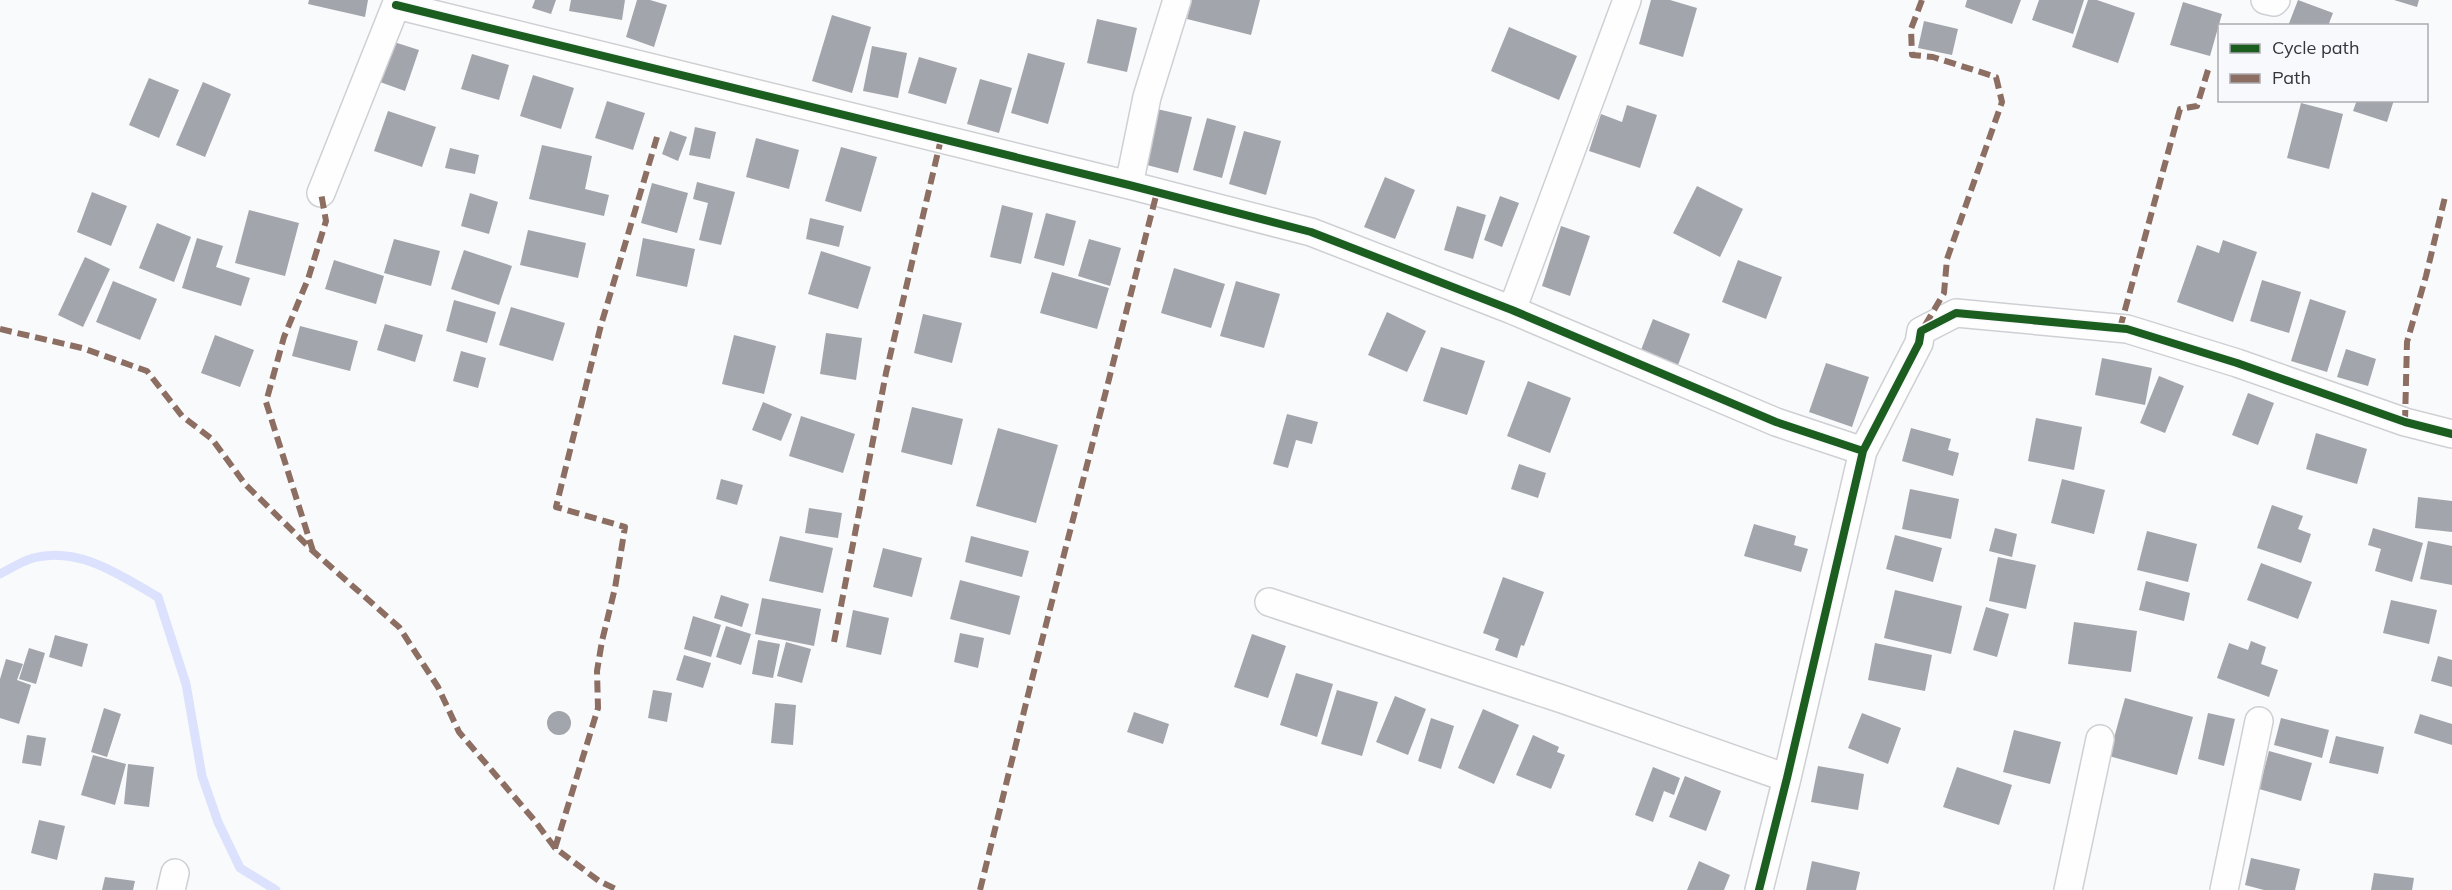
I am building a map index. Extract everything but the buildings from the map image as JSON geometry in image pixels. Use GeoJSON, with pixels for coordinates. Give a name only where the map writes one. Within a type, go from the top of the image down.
{"type":"FeatureCollection","features":[{"type":"Feature","properties":{"kind":"street"},"geometry":{"type":"LineString","coordinates":[[1129,185],[1147,97],[1177,0]]}},
{"type":"Feature","properties":{"kind":"street"},"geometry":{"type":"LineString","coordinates":[[1512,310],[1627,0]]}},
{"type":"Feature","properties":{"kind":"street"},"geometry":{"type":"LineString","coordinates":[[2265,0],[2274,2],[2276,0]]}},
{"type":"Feature","properties":{"kind":"street"},"geometry":{"type":"LineString","coordinates":[[321,193],[397,2],[1311,232],[1512,310],[1776,422],[1863,451]]}},
{"type":"Feature","properties":{"kind":"street"},"geometry":{"type":"LineString","coordinates":[[1759,890],[1863,451],[1919,343],[1921,331],[1956,313],[2127,329],[2237,363],[2405,422],[2452,434]]}},
{"type":"Feature","properties":{"kind":"street"},"geometry":{"type":"LineString","coordinates":[[1269,602],[1562,699],[1787,778]]}},
{"type":"Feature","properties":{"kind":"street"},"geometry":{"type":"LineString","coordinates":[[2224,890],[2259,721]]}},
{"type":"Feature","properties":{"kind":"street"},"geometry":{"type":"LineString","coordinates":[[2068,890],[2100,739]]}},
{"type":"Feature","properties":{"kind":"waterway"},"geometry":{"type":"LineString","coordinates":[[0,574],[33,558],[50,555],[67,556],[83,559],[114,572],[158,597],[186,684],[202,776],[218,822],[240,868],[276,890]]}},
{"type":"Feature","properties":{"kind":"marked path"},"geometry":{"type":"LineString","coordinates":[[1922,0],[1911,29],[1912,55],[1933,57],[1996,77],[2002,102],[1947,259],[1944,293],[1924,327]]}},
{"type":"Feature","properties":{"kind":"marked path"},"geometry":{"type":"LineString","coordinates":[[2120,328],[2180,109],[2197,106],[2208,70]]}},
{"type":"Feature","properties":{"kind":"marked path"},"geometry":{"type":"LineString","coordinates":[[555,848],[598,708],[597,671],[615,588],[625,527],[556,507],[601,325],[657,137]]}},
{"type":"Feature","properties":{"kind":"marked path"},"geometry":{"type":"LineString","coordinates":[[834,642],[886,373],[941,139]]}},
{"type":"Feature","properties":{"kind":"marked path"},"geometry":{"type":"LineString","coordinates":[[980,890],[1157,192]]}},
{"type":"Feature","properties":{"kind":"marked path"},"geometry":{"type":"LineString","coordinates":[[313,551],[266,402],[284,337],[308,279],[326,221],[321,193]]}},
{"type":"Feature","properties":{"kind":"marked path"},"geometry":{"type":"LineString","coordinates":[[2405,422],[2407,342],[2445,197]]}},
{"type":"Feature","properties":{"kind":"marked path"},"geometry":{"type":"LineString","coordinates":[[0,329],[82,348],[147,371],[182,416],[212,439],[245,484],[314,552],[399,627],[438,687],[459,732],[535,821],[555,848],[599,881],[618,890]]}},
{"type":"Feature","properties":{"kind":"cycle path"},"geometry":{"type":"LineString","coordinates":[[396,5],[1311,232],[1512,310],[1776,422],[1863,451]]}},
{"type":"Feature","properties":{"kind":"cycle path"},"geometry":{"type":"LineString","coordinates":[[1759,890],[1863,451],[1919,343],[1921,331],[1956,313],[2127,329],[2237,363],[2405,422],[2452,434]]}}]}
